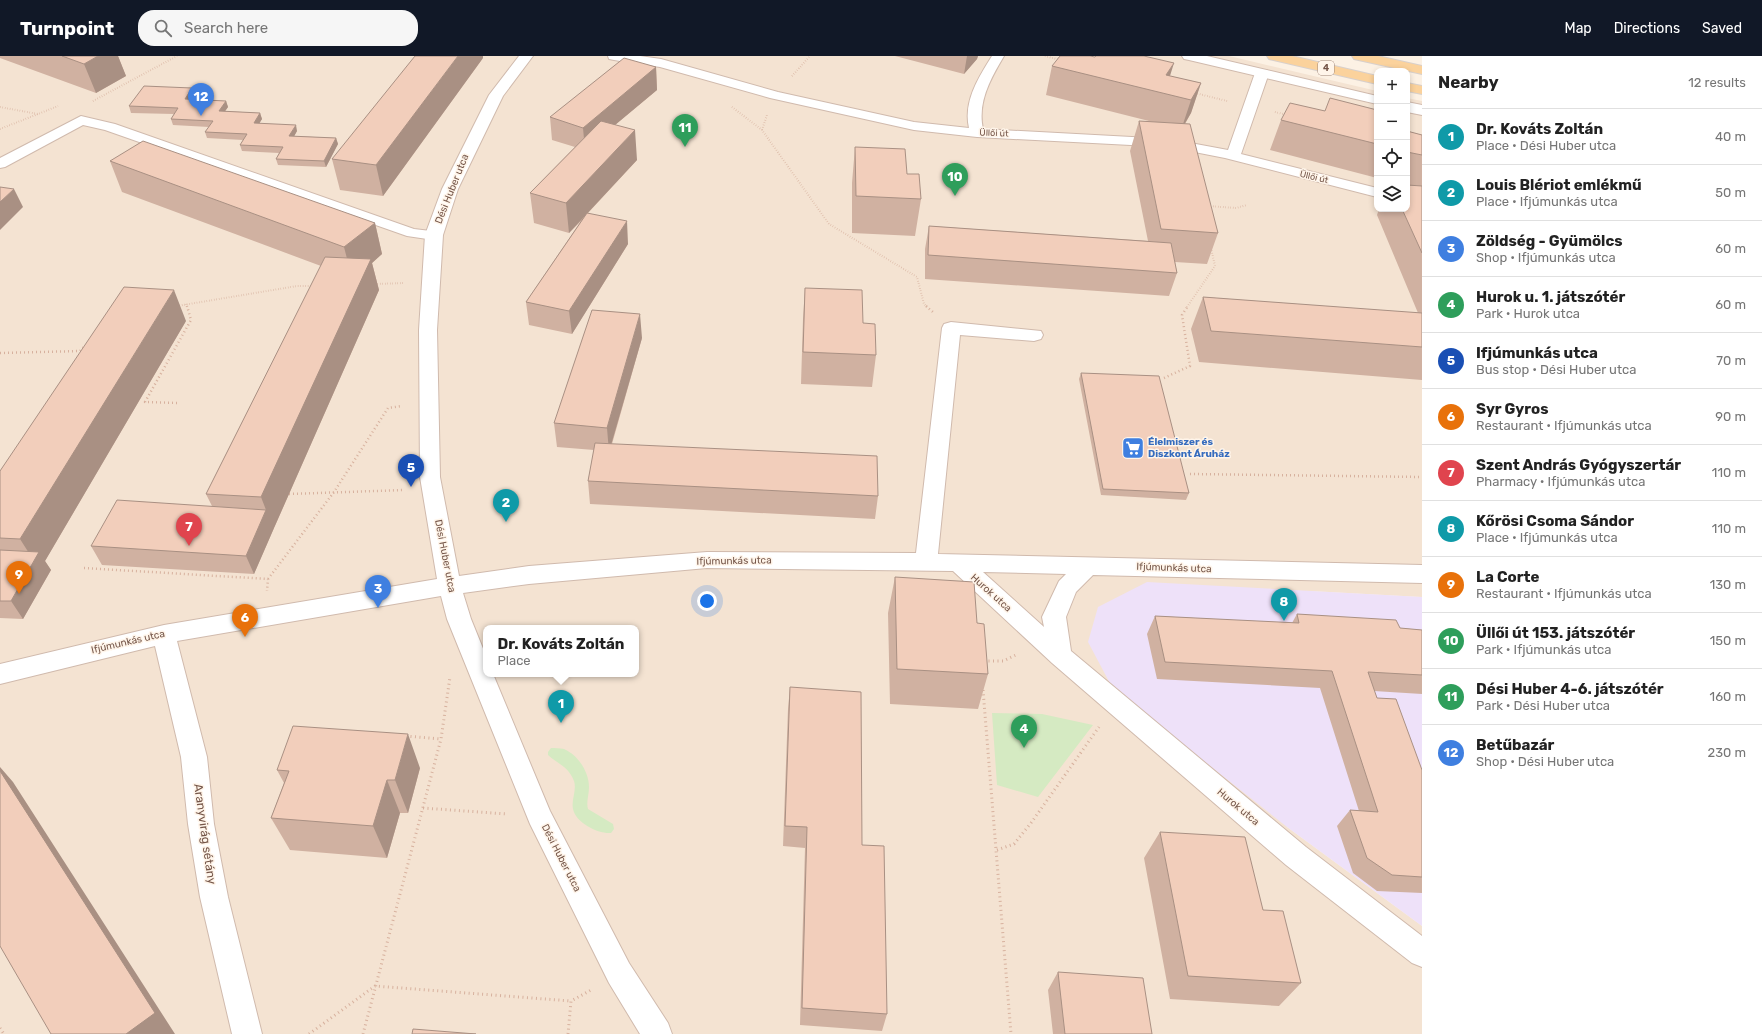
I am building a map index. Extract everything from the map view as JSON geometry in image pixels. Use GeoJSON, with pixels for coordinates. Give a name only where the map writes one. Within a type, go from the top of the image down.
{"type":"FeatureCollection","features":[{"type":"Feature","properties":{"kind":"main road","name":"4"},"geometry":{"type":"LineString","coordinates":[[1274,56],[1374,79]]}},
{"type":"Feature","properties":{"kind":"main road"},"geometry":{"type":"LineString","coordinates":[[1359,56],[1422,70]]}},
{"type":"Feature","properties":{"kind":"main road"},"geometry":{"type":"LineString","coordinates":[[1410,87],[1422,90]]}},
{"type":"Feature","properties":{"kind":"street","name":"Dési Huber utca"},"geometry":{"type":"LineString","coordinates":[[526,56],[496,95],[450,189],[434,235],[428,330],[430,477],[450,586],[459,619],[539,816],[619,974],[657,1034]]}},
{"type":"Feature","properties":{"kind":"street"},"geometry":{"type":"LineString","coordinates":[[1189,56],[1374,99]]}},
{"type":"Feature","properties":{"kind":"street"},"geometry":{"type":"LineString","coordinates":[[1410,108],[1422,110]]}},
{"type":"Feature","properties":{"kind":"street"},"geometry":{"type":"LineString","coordinates":[[926,562],[951,328],[1034,335]]}},
{"type":"Feature","properties":{"kind":"street","name":"Ifjúmunkás utca"},"geometry":{"type":"LineString","coordinates":[[0,674],[164,634],[450,586],[529,575],[707,560],[957,562],[1422,574]]}},
{"type":"Feature","properties":{"kind":"street","name":"Hurok utca"},"geometry":{"type":"LineString","coordinates":[[957,562],[1060,656],[1296,856],[1422,953]]}},
{"type":"Feature","properties":{"kind":"street"},"geometry":{"type":"LineString","coordinates":[[1060,656],[1054,616],[1067,587],[1088,566]]}},
{"type":"Feature","properties":{"kind":"street","name":"Aranyvirág sétány"},"geometry":{"type":"LineString","coordinates":[[164,634],[194,757],[201,824],[214,897],[247,1034]]}},
{"type":"Feature","properties":{"kind":"lane","name":"Üllői út"},"geometry":{"type":"LineString","coordinates":[[614,56],[661,63],[775,95],[914,126],[976,133],[1169,143],[1233,156],[1374,192]]}},
{"type":"Feature","properties":{"kind":"lane"},"geometry":{"type":"LineString","coordinates":[[976,133],[974,114],[977,96],[998,56]]}},
{"type":"Feature","properties":{"kind":"lane"},"geometry":{"type":"LineString","coordinates":[[1233,156],[1262,73]]}},
{"type":"Feature","properties":{"kind":"lane"},"geometry":{"type":"LineString","coordinates":[[0,164],[81,120],[110,127],[412,233],[434,235]]}},
{"type":"Feature","properties":{"kind":"path"},"geometry":{"type":"LineString","coordinates":[[81,120],[92,101],[137,76],[174,59],[177,56]]}},
{"type":"Feature","properties":{"kind":"path"},"geometry":{"type":"LineString","coordinates":[[1045,56],[1060,60]]}},
{"type":"Feature","properties":{"kind":"path"},"geometry":{"type":"LineString","coordinates":[[1189,91],[1287,115]]}},
{"type":"Feature","properties":{"kind":"path"},"geometry":{"type":"LineString","coordinates":[[0,129],[59,106]]}},
{"type":"Feature","properties":{"kind":"path"},"geometry":{"type":"LineString","coordinates":[[731,106],[762,130],[829,224],[916,277],[924,304],[951,328]]}},
{"type":"Feature","properties":{"kind":"path"},"geometry":{"type":"LineString","coordinates":[[0,107],[38,114]]}},
{"type":"Feature","properties":{"kind":"path"},"geometry":{"type":"LineString","coordinates":[[1202,205],[1236,208],[1247,205]]}},
{"type":"Feature","properties":{"kind":"path"},"geometry":{"type":"LineString","coordinates":[[1164,378],[1190,366],[1182,315],[1215,266],[1210,243]]}},
{"type":"Feature","properties":{"kind":"path"},"geometry":{"type":"LineString","coordinates":[[374,284],[432,283]]}},
{"type":"Feature","properties":{"kind":"path"},"geometry":{"type":"LineString","coordinates":[[172,306],[297,286],[320,286]]}},
{"type":"Feature","properties":{"kind":"path"},"geometry":{"type":"LineString","coordinates":[[177,403],[145,402],[190,320],[186,304]]}},
{"type":"Feature","properties":{"kind":"path"},"geometry":{"type":"LineString","coordinates":[[0,353],[80,351],[85,346]]}},
{"type":"Feature","properties":{"kind":"path"},"geometry":{"type":"LineString","coordinates":[[266,617],[268,579],[334,492],[388,408],[428,402]]}},
{"type":"Feature","properties":{"kind":"path"},"geometry":{"type":"LineString","coordinates":[[1190,474],[1422,477]]}},
{"type":"Feature","properties":{"kind":"path"},"geometry":{"type":"LineString","coordinates":[[289,494],[432,489]]}},
{"type":"Feature","properties":{"kind":"path"},"geometry":{"type":"LineString","coordinates":[[84,568],[268,579]]}},
{"type":"Feature","properties":{"kind":"path"},"geometry":{"type":"LineString","coordinates":[[980,661],[1003,661],[1018,654],[1041,638]]}},
{"type":"Feature","properties":{"kind":"path"},"geometry":{"type":"LineString","coordinates":[[363,1034],[441,739],[451,672]]}},
{"type":"Feature","properties":{"kind":"path"},"geometry":{"type":"LineString","coordinates":[[982,684],[997,850],[1011,1034]]}},
{"type":"Feature","properties":{"kind":"path"},"geometry":{"type":"LineString","coordinates":[[997,850],[1014,844],[1031,823],[1116,703]]}},
{"type":"Feature","properties":{"kind":"path"},"geometry":{"type":"LineString","coordinates":[[404,736],[441,739]]}},
{"type":"Feature","properties":{"kind":"path"},"geometry":{"type":"LineString","coordinates":[[423,808],[539,816]]}},
{"type":"Feature","properties":{"kind":"path"},"geometry":{"type":"LineString","coordinates":[[309,1034],[375,986],[571,1001],[619,974]]}},
{"type":"Feature","properties":{"kind":"path"},"geometry":{"type":"LineString","coordinates":[[568,1034],[571,1001]]}},
{"type":"Feature","properties":{"kind":"path"},"geometry":{"type":"LineString","coordinates":[[0,1028],[4,1034]]}},
{"type":"Feature","properties":{"kind":"shaded area"},"geometry":{"type":"Polygon","coordinates":[[[0,56],[1229,56],[1374,90],[1374,212],[1410,212],[1410,99],[1422,101],[1422,597],[1310,591],[1287,827],[1422,926],[1422,1034],[0,1034],[0,56]]]}},
{"type":"Feature","properties":{"kind":"shaded area"},"geometry":{"type":"Polygon","coordinates":[[[1147,582],[1422,597],[1422,926],[1287,827],[1113,689],[1088,642],[1098,607],[1147,582]]]}},
{"type":"Feature","properties":{"kind":"green space"},"geometry":{"type":"Polygon","coordinates":[[[992,713],[1042,714],[1093,725],[1038,797],[997,785],[992,713]]]}},
{"type":"Feature","properties":{"kind":"green space"},"geometry":{"type":"Polygon","coordinates":[[[551,748],[564,749],[574,755],[582,765],[588,781],[588,809],[613,824],[614,829],[611,833],[594,830],[578,819],[573,809],[575,788],[574,781],[566,769],[548,755],[551,748]]]}},
{"type":"Feature","properties":{"kind":"building"},"geometry":{"type":"Polygon","coordinates":[[[62,56],[98,56],[84,64],[62,56]]]}},
{"type":"Feature","properties":{"kind":"building"},"geometry":{"type":"Polygon","coordinates":[[[415,56],[458,56],[376,165],[332,159],[415,56]]]}},
{"type":"Feature","properties":{"kind":"building"},"geometry":{"type":"Polygon","coordinates":[[[1060,56],[1144,56],[1174,63],[1166,75],[1201,83],[1191,100],[1052,66],[1060,56]]]}},
{"type":"Feature","properties":{"kind":"building"},"geometry":{"type":"Polygon","coordinates":[[[624,58],[656,67],[583,128],[550,117],[624,58]]]}},
{"type":"Feature","properties":{"kind":"building"},"geometry":{"type":"Polygon","coordinates":[[[144,86],[192,88],[185,99],[226,101],[219,111],[260,113],[254,123],[296,125],[289,136],[336,138],[324,161],[276,159],[283,147],[240,145],[247,134],[205,132],[213,121],[171,119],[178,108],[129,106],[144,86]]]}},
{"type":"Feature","properties":{"kind":"building"},"geometry":{"type":"Polygon","coordinates":[[[1330,98],[1374,109],[1374,143],[1281,120],[1290,103],[1325,111],[1330,98]]]}},
{"type":"Feature","properties":{"kind":"building"},"geometry":{"type":"Polygon","coordinates":[[[601,121],[635,130],[566,203],[530,193],[601,121]]]}},
{"type":"Feature","properties":{"kind":"building"},"geometry":{"type":"Polygon","coordinates":[[[1139,121],[1190,124],[1218,233],[1161,229],[1139,121]]]}},
{"type":"Feature","properties":{"kind":"building"},"geometry":{"type":"Polygon","coordinates":[[[1410,132],[1422,135],[1422,155],[1410,153],[1410,132]]]}},
{"type":"Feature","properties":{"kind":"building"},"geometry":{"type":"Polygon","coordinates":[[[143,141],[375,223],[344,247],[110,161],[143,141]]]}},
{"type":"Feature","properties":{"kind":"building"},"geometry":{"type":"Polygon","coordinates":[[[855,147],[905,149],[907,174],[919,174],[921,199],[856,196],[855,147]]]}},
{"type":"Feature","properties":{"kind":"building"},"geometry":{"type":"Polygon","coordinates":[[[1410,185],[1422,186],[1422,253],[1403,212],[1410,212],[1410,185]]]}},
{"type":"Feature","properties":{"kind":"building"},"geometry":{"type":"Polygon","coordinates":[[[0,187],[14,189],[0,202],[0,187]]]}},
{"type":"Feature","properties":{"kind":"building"},"geometry":{"type":"Polygon","coordinates":[[[587,213],[627,221],[569,311],[526,302],[587,213]]]}},
{"type":"Feature","properties":{"kind":"building"},"geometry":{"type":"Polygon","coordinates":[[[929,226],[1171,243],[1177,273],[928,255],[929,226]]]}},
{"type":"Feature","properties":{"kind":"building"},"geometry":{"type":"Polygon","coordinates":[[[325,257],[371,259],[261,497],[206,494],[325,257]]]}},
{"type":"Feature","properties":{"kind":"building"},"geometry":{"type":"Polygon","coordinates":[[[124,287],[174,290],[20,539],[0,538],[0,471],[124,287]]]}},
{"type":"Feature","properties":{"kind":"building"},"geometry":{"type":"Polygon","coordinates":[[[805,288],[862,290],[863,323],[875,324],[876,355],[803,352],[805,288]]]}},
{"type":"Feature","properties":{"kind":"building"},"geometry":{"type":"Polygon","coordinates":[[[1203,297],[1422,313],[1422,347],[1211,331],[1203,297]]]}},
{"type":"Feature","properties":{"kind":"building"},"geometry":{"type":"Polygon","coordinates":[[[592,310],[640,314],[607,428],[554,423],[592,310]]]}},
{"type":"Feature","properties":{"kind":"building"},"geometry":{"type":"Polygon","coordinates":[[[1081,373],[1159,376],[1189,493],[1103,489],[1081,373]]]}},
{"type":"Feature","properties":{"kind":"building"},"geometry":{"type":"Polygon","coordinates":[[[595,443],[877,456],[878,496],[588,481],[595,443]]]}},
{"type":"Feature","properties":{"kind":"building"},"geometry":{"type":"Polygon","coordinates":[[[117,500],[266,510],[246,556],[91,546],[117,500]]]}},
{"type":"Feature","properties":{"kind":"building"},"geometry":{"type":"Polygon","coordinates":[[[0,550],[39,552],[11,601],[0,601],[0,550]]]}},
{"type":"Feature","properties":{"kind":"building"},"geometry":{"type":"Polygon","coordinates":[[[895,577],[974,582],[977,623],[984,624],[988,674],[897,669],[895,577]]]}},
{"type":"Feature","properties":{"kind":"building"},"geometry":{"type":"Polygon","coordinates":[[[1297,614],[1396,620],[1400,628],[1422,630],[1422,675],[1368,672],[1377,698],[1396,699],[1422,770],[1422,877],[1392,875],[1367,858],[1350,810],[1378,812],[1332,671],[1165,662],[1155,616],[1299,623],[1297,614]]]}},
{"type":"Feature","properties":{"kind":"building"},"geometry":{"type":"Polygon","coordinates":[[[790,687],[861,692],[862,845],[884,846],[887,1014],[802,1008],[807,827],[785,826],[790,687]]]}},
{"type":"Feature","properties":{"kind":"building"},"geometry":{"type":"Polygon","coordinates":[[[293,726],[408,734],[395,780],[387,780],[373,826],[271,818],[289,771],[277,770],[293,726]]]}},
{"type":"Feature","properties":{"kind":"building"},"geometry":{"type":"Polygon","coordinates":[[[0,771],[155,1013],[126,1034],[51,1034],[0,946],[0,771]]]}},
{"type":"Feature","properties":{"kind":"building"},"geometry":{"type":"Polygon","coordinates":[[[1160,832],[1245,837],[1263,910],[1283,911],[1301,983],[1188,976],[1160,832]]]}},
{"type":"Feature","properties":{"kind":"building"},"geometry":{"type":"Polygon","coordinates":[[[1058,972],[1143,978],[1152,1034],[1065,1034],[1058,972]]]}},
{"type":"Feature","properties":{"kind":"building"},"geometry":{"type":"Polygon","coordinates":[[[413,1029],[476,1034],[412,1034],[413,1029]]]}},
{"type":"Feature","properties":{"kind":"place","name":"Betűbazár"},"geometry":{"type":"Point","coordinates":[201,116]}},
{"type":"Feature","properties":{"kind":"place","name":"Dési Huber 4-6. játszótér"},"geometry":{"type":"Point","coordinates":[685,147]}},
{"type":"Feature","properties":{"kind":"place","name":"Üllői út 153. játszótér"},"geometry":{"type":"Point","coordinates":[955,196]}},
{"type":"Feature","properties":{"kind":"place","name":"Élelmiszer és Diszkont Áruház"},"geometry":{"type":"Point","coordinates":[1133,448]}},
{"type":"Feature","properties":{"kind":"place","name":"Ifjúmunkás utca"},"geometry":{"type":"Point","coordinates":[411,487]}},
{"type":"Feature","properties":{"kind":"place","name":"Louis Blériot emlékmű"},"geometry":{"type":"Point","coordinates":[506,522]}},
{"type":"Feature","properties":{"kind":"place","name":"Szent András Gyógyszertár"},"geometry":{"type":"Point","coordinates":[189,546]}},
{"type":"Feature","properties":{"kind":"place","name":"La Corte"},"geometry":{"type":"Point","coordinates":[19,594]}},
{"type":"Feature","properties":{"kind":"place","name":"Zöldség - Gyümölcs"},"geometry":{"type":"Point","coordinates":[378,608]}},
{"type":"Feature","properties":{"kind":"place","name":"Kőrösi Csoma Sándor"},"geometry":{"type":"Point","coordinates":[1284,621]}},
{"type":"Feature","properties":{"kind":"place","name":"Syr Gyros"},"geometry":{"type":"Point","coordinates":[245,637]}},
{"type":"Feature","properties":{"kind":"place","name":"Dr. Kováts Zoltán"},"geometry":{"type":"Point","coordinates":[561,723]}},
{"type":"Feature","properties":{"kind":"place","name":"Hurok u. 1. játszótér"},"geometry":{"type":"Point","coordinates":[1024,748]}}]}
